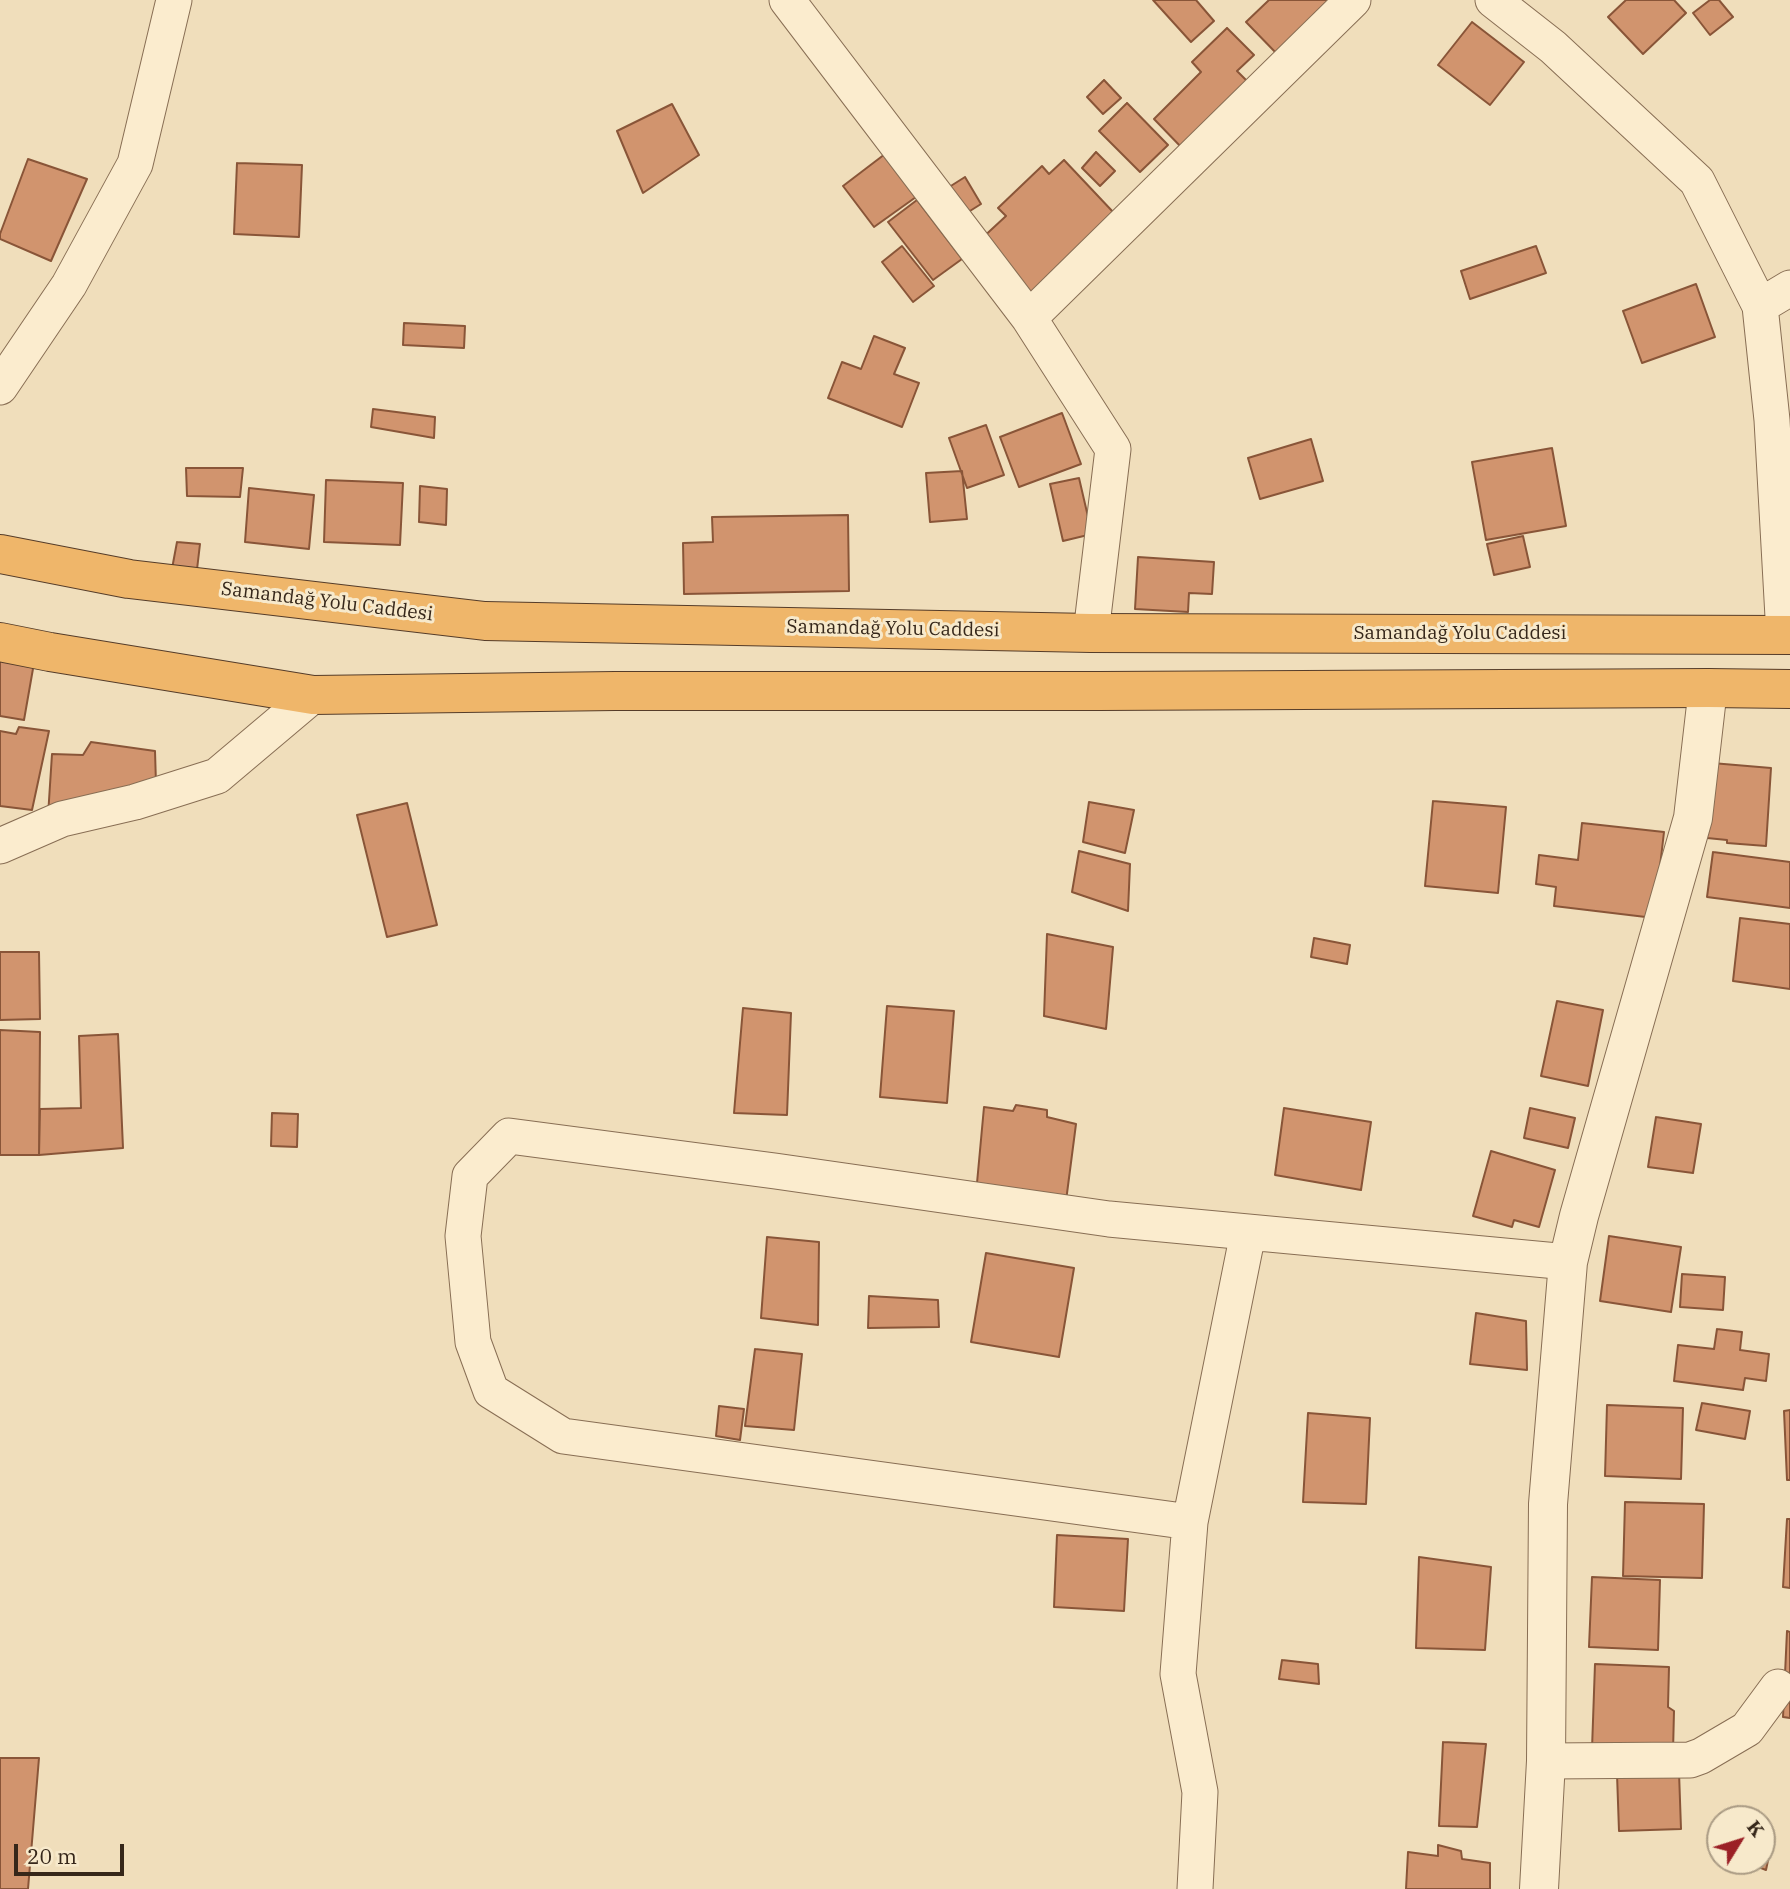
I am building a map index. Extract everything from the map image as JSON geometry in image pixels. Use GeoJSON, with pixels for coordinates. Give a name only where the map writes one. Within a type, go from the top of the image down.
{"type":"FeatureCollection","features":[{"type":"Feature","properties":{"kind":"highway","name":"Samandağ Yolu Caddesi"},"geometry":{"type":"LineString","coordinates":[[0,554],[129,579],[485,621],[1091,633],[1787,635]]}},
{"type":"Feature","properties":{"kind":"highway"},"geometry":{"type":"LineString","coordinates":[[0,642],[313,695],[615,691],[1790,689]]}},
{"type":"Feature","properties":{"kind":"street"},"geometry":{"type":"LineString","coordinates":[[0,387],[69,285],[135,164],[174,0]]}},
{"type":"Feature","properties":{"kind":"street"},"geometry":{"type":"LineString","coordinates":[[787,0],[1029,318],[1113,449],[1091,633]]}},
{"type":"Feature","properties":{"kind":"street"},"geometry":{"type":"LineString","coordinates":[[1029,318],[1353,0]]}},
{"type":"Feature","properties":{"kind":"street"},"geometry":{"type":"LineString","coordinates":[[1493,0],[1553,47],[1697,181],[1760,306],[1772,420],[1787,635]]}},
{"type":"Feature","properties":{"kind":"street"},"geometry":{"type":"LineString","coordinates":[[1760,306],[1790,288]]}},
{"type":"Feature","properties":{"kind":"street"},"geometry":{"type":"LineString","coordinates":[[1539,1889],[1546,1761],[1548,1504],[1567,1262],[1693,818],[1708,688]]}},
{"type":"Feature","properties":{"kind":"street"},"geometry":{"type":"LineString","coordinates":[[0,846],[62,818],[135,802],[217,776],[313,695]]}},
{"type":"Feature","properties":{"kind":"street"},"geometry":{"type":"LineString","coordinates":[[1190,1522],[563,1436],[491,1391],[473,1342],[463,1236],[470,1176],[509,1136],[1108,1219],[1567,1262]]}},
{"type":"Feature","properties":{"kind":"street"},"geometry":{"type":"LineString","coordinates":[[1195,1889],[1200,1792],[1178,1675],[1190,1522],[1248,1233]]}},
{"type":"Feature","properties":{"kind":"street"},"geometry":{"type":"LineString","coordinates":[[1546,1761],[1690,1760],[1747,1729],[1778,1687]]}},
{"type":"Feature","properties":{"kind":"building"},"geometry":{"type":"Polygon","coordinates":[[[1153,0],[1196,0],[1214,21],[1191,42],[1153,0]]]}},
{"type":"Feature","properties":{"kind":"building"},"geometry":{"type":"Polygon","coordinates":[[[1269,0],[1326,0],[1331,5],[1279,56],[1246,22],[1269,0]]]}},
{"type":"Feature","properties":{"kind":"building"},"geometry":{"type":"Polygon","coordinates":[[[1626,0],[1674,0],[1686,13],[1643,54],[1608,17],[1626,0]]]}},
{"type":"Feature","properties":{"kind":"building"},"geometry":{"type":"Polygon","coordinates":[[[1710,0],[1719,0],[1733,17],[1710,35],[1693,13],[1710,0]]]}},
{"type":"Feature","properties":{"kind":"building"},"geometry":{"type":"Polygon","coordinates":[[[1472,22],[1524,62],[1490,105],[1438,65],[1472,22]]]}},
{"type":"Feature","properties":{"kind":"building"},"geometry":{"type":"Polygon","coordinates":[[[1227,28],[1254,55],[1237,71],[1250,84],[1183,149],[1154,119],[1201,72],[1192,62],[1227,28]]]}},
{"type":"Feature","properties":{"kind":"building"},"geometry":{"type":"Polygon","coordinates":[[[1104,80],[1121,98],[1103,114],[1087,97],[1104,80]]]}},
{"type":"Feature","properties":{"kind":"building"},"geometry":{"type":"Polygon","coordinates":[[[1127,103],[1168,145],[1140,172],[1099,131],[1127,103]]]}},
{"type":"Feature","properties":{"kind":"building"},"geometry":{"type":"Polygon","coordinates":[[[672,104],[699,155],[643,193],[617,131],[672,104]]]}},
{"type":"Feature","properties":{"kind":"building"},"geometry":{"type":"Polygon","coordinates":[[[1096,152],[1115,171],[1100,186],[1082,168],[1096,152]]]}},
{"type":"Feature","properties":{"kind":"building"},"geometry":{"type":"Polygon","coordinates":[[[885,154],[916,197],[874,227],[843,186],[885,154]]]}},
{"type":"Feature","properties":{"kind":"building"},"geometry":{"type":"Polygon","coordinates":[[[28,159],[87,179],[51,261],[0,239],[28,159]]]}},
{"type":"Feature","properties":{"kind":"building"},"geometry":{"type":"Polygon","coordinates":[[[1064,160],[1114,213],[1030,294],[979,241],[1006,216],[998,208],[1042,166],[1049,174],[1064,160]]]}},
{"type":"Feature","properties":{"kind":"building"},"geometry":{"type":"Polygon","coordinates":[[[237,163],[302,165],[299,237],[234,234],[237,163]]]}},
{"type":"Feature","properties":{"kind":"building"},"geometry":{"type":"Polygon","coordinates":[[[965,177],[981,204],[962,216],[946,189],[965,177]]]}},
{"type":"Feature","properties":{"kind":"building"},"geometry":{"type":"Polygon","coordinates":[[[917,200],[962,259],[933,280],[888,222],[917,200]]]}},
{"type":"Feature","properties":{"kind":"building"},"geometry":{"type":"Polygon","coordinates":[[[902,246],[934,286],[913,302],[882,262],[902,246]]]}},
{"type":"Feature","properties":{"kind":"building"},"geometry":{"type":"Polygon","coordinates":[[[1536,246],[1546,273],[1470,299],[1461,271],[1536,246]]]}},
{"type":"Feature","properties":{"kind":"building"},"geometry":{"type":"Polygon","coordinates":[[[1696,284],[1715,337],[1642,363],[1623,311],[1696,284]]]}},
{"type":"Feature","properties":{"kind":"building"},"geometry":{"type":"Polygon","coordinates":[[[404,323],[465,326],[464,348],[403,345],[404,323]]]}},
{"type":"Feature","properties":{"kind":"building"},"geometry":{"type":"Polygon","coordinates":[[[874,336],[905,348],[894,374],[919,383],[902,427],[828,398],[842,362],[861,369],[874,336]]]}},
{"type":"Feature","properties":{"kind":"building"},"geometry":{"type":"Polygon","coordinates":[[[373,409],[435,417],[434,438],[371,427],[373,409]]]}},
{"type":"Feature","properties":{"kind":"building"},"geometry":{"type":"Polygon","coordinates":[[[1062,413],[1081,464],[1019,487],[1000,437],[1062,413]]]}},
{"type":"Feature","properties":{"kind":"building"},"geometry":{"type":"Polygon","coordinates":[[[986,425],[1004,475],[967,488],[949,438],[986,425]]]}},
{"type":"Feature","properties":{"kind":"building"},"geometry":{"type":"Polygon","coordinates":[[[1311,439],[1323,481],[1260,499],[1248,458],[1311,439]]]}},
{"type":"Feature","properties":{"kind":"building"},"geometry":{"type":"Polygon","coordinates":[[[1552,448],[1566,526],[1486,540],[1472,462],[1552,448]]]}},
{"type":"Feature","properties":{"kind":"building"},"geometry":{"type":"Polygon","coordinates":[[[186,468],[243,468],[240,497],[187,496],[186,468]]]}},
{"type":"Feature","properties":{"kind":"building"},"geometry":{"type":"Polygon","coordinates":[[[962,471],[967,519],[930,522],[926,473],[962,471]]]}},
{"type":"Feature","properties":{"kind":"building"},"geometry":{"type":"Polygon","coordinates":[[[1079,478],[1092,534],[1063,541],[1050,484],[1079,478]]]}},
{"type":"Feature","properties":{"kind":"building"},"geometry":{"type":"Polygon","coordinates":[[[326,480],[403,483],[400,545],[324,542],[326,480]]]}},
{"type":"Feature","properties":{"kind":"building"},"geometry":{"type":"Polygon","coordinates":[[[420,486],[447,489],[446,525],[419,522],[420,486]]]}},
{"type":"Feature","properties":{"kind":"building"},"geometry":{"type":"Polygon","coordinates":[[[249,488],[314,495],[309,549],[245,542],[249,488]]]}},
{"type":"Feature","properties":{"kind":"building"},"geometry":{"type":"Polygon","coordinates":[[[848,515],[849,591],[684,594],[683,543],[713,542],[712,517],[848,515]]]}},
{"type":"Feature","properties":{"kind":"building"},"geometry":{"type":"Polygon","coordinates":[[[1523,536],[1530,567],[1494,575],[1487,544],[1523,536]]]}},
{"type":"Feature","properties":{"kind":"building"},"geometry":{"type":"Polygon","coordinates":[[[177,542],[200,544],[196,578],[171,574],[177,542]]]}},
{"type":"Feature","properties":{"kind":"building"},"geometry":{"type":"Polygon","coordinates":[[[1138,557],[1214,562],[1212,594],[1189,593],[1188,612],[1135,609],[1138,557]]]}},
{"type":"Feature","properties":{"kind":"building"},"geometry":{"type":"Polygon","coordinates":[[[0,657],[34,663],[24,720],[0,716],[0,657]]]}},
{"type":"Feature","properties":{"kind":"building"},"geometry":{"type":"Polygon","coordinates":[[[19,727],[49,731],[32,810],[0,806],[0,731],[16,734],[19,727]]]}},
{"type":"Feature","properties":{"kind":"building"},"geometry":{"type":"Polygon","coordinates":[[[91,742],[155,751],[156,784],[48,816],[52,754],[83,755],[91,742]]]}},
{"type":"Feature","properties":{"kind":"building"},"geometry":{"type":"Polygon","coordinates":[[[1712,763],[1771,768],[1766,846],[1727,843],[1727,840],[1707,838],[1712,763]]]}},
{"type":"Feature","properties":{"kind":"building"},"geometry":{"type":"Polygon","coordinates":[[[1433,801],[1506,807],[1498,893],[1425,886],[1433,801]]]}},
{"type":"Feature","properties":{"kind":"building"},"geometry":{"type":"Polygon","coordinates":[[[1089,802],[1134,810],[1125,853],[1083,842],[1089,802]]]}},
{"type":"Feature","properties":{"kind":"building"},"geometry":{"type":"Polygon","coordinates":[[[407,803],[437,925],[387,937],[357,815],[407,803]]]}},
{"type":"Feature","properties":{"kind":"building"},"geometry":{"type":"Polygon","coordinates":[[[1582,823],[1664,832],[1654,918],[1554,906],[1556,887],[1536,884],[1539,855],[1578,860],[1582,823]]]}},
{"type":"Feature","properties":{"kind":"building"},"geometry":{"type":"Polygon","coordinates":[[[1079,851],[1130,864],[1128,911],[1072,892],[1079,851]]]}},
{"type":"Feature","properties":{"kind":"building"},"geometry":{"type":"Polygon","coordinates":[[[1713,852],[1790,862],[1790,908],[1707,897],[1713,852]]]}},
{"type":"Feature","properties":{"kind":"building"},"geometry":{"type":"Polygon","coordinates":[[[1740,918],[1790,924],[1790,989],[1733,981],[1740,918]]]}},
{"type":"Feature","properties":{"kind":"building"},"geometry":{"type":"Polygon","coordinates":[[[1047,934],[1113,947],[1106,1029],[1044,1016],[1047,934]]]}},
{"type":"Feature","properties":{"kind":"building"},"geometry":{"type":"Polygon","coordinates":[[[1314,938],[1350,945],[1347,964],[1311,957],[1314,938]]]}},
{"type":"Feature","properties":{"kind":"building"},"geometry":{"type":"Polygon","coordinates":[[[0,952],[39,952],[40,1019],[0,1020],[0,952]]]}},
{"type":"Feature","properties":{"kind":"building"},"geometry":{"type":"Polygon","coordinates":[[[1557,1001],[1603,1010],[1588,1086],[1541,1076],[1557,1001]]]}},
{"type":"Feature","properties":{"kind":"building"},"geometry":{"type":"Polygon","coordinates":[[[887,1006],[954,1011],[947,1103],[880,1097],[887,1006]]]}},
{"type":"Feature","properties":{"kind":"building"},"geometry":{"type":"Polygon","coordinates":[[[743,1008],[791,1013],[787,1115],[734,1113],[743,1008]]]}},
{"type":"Feature","properties":{"kind":"building"},"geometry":{"type":"Polygon","coordinates":[[[0,1030],[40,1032],[39,1155],[0,1155],[0,1030]]]}},
{"type":"Feature","properties":{"kind":"building"},"geometry":{"type":"Polygon","coordinates":[[[118,1034],[123,1148],[39,1155],[40,1109],[81,1108],[79,1036],[118,1034]]]}},
{"type":"Feature","properties":{"kind":"building"},"geometry":{"type":"Polygon","coordinates":[[[1016,1105],[1047,1110],[1047,1117],[1076,1124],[1066,1201],[977,1183],[984,1107],[1013,1111],[1016,1105]]]}},
{"type":"Feature","properties":{"kind":"building"},"geometry":{"type":"Polygon","coordinates":[[[1284,1108],[1371,1122],[1361,1190],[1275,1175],[1284,1108]]]}},
{"type":"Feature","properties":{"kind":"building"},"geometry":{"type":"Polygon","coordinates":[[[1530,1108],[1575,1118],[1568,1148],[1524,1138],[1530,1108]]]}},
{"type":"Feature","properties":{"kind":"building"},"geometry":{"type":"Polygon","coordinates":[[[272,1113],[298,1114],[297,1147],[271,1146],[272,1113]]]}},
{"type":"Feature","properties":{"kind":"building"},"geometry":{"type":"Polygon","coordinates":[[[1656,1117],[1701,1124],[1693,1173],[1648,1167],[1656,1117]]]}},
{"type":"Feature","properties":{"kind":"building"},"geometry":{"type":"Polygon","coordinates":[[[1491,1151],[1555,1170],[1539,1227],[1514,1220],[1512,1227],[1473,1216],[1491,1151]]]}},
{"type":"Feature","properties":{"kind":"building"},"geometry":{"type":"Polygon","coordinates":[[[1609,1236],[1681,1247],[1671,1312],[1600,1301],[1609,1236]]]}},
{"type":"Feature","properties":{"kind":"building"},"geometry":{"type":"Polygon","coordinates":[[[767,1237],[819,1242],[818,1325],[761,1318],[767,1237]]]}},
{"type":"Feature","properties":{"kind":"building"},"geometry":{"type":"Polygon","coordinates":[[[986,1253],[1074,1268],[1059,1357],[971,1342],[986,1253]]]}},
{"type":"Feature","properties":{"kind":"building"},"geometry":{"type":"Polygon","coordinates":[[[1682,1274],[1725,1277],[1723,1310],[1680,1307],[1682,1274]]]}},
{"type":"Feature","properties":{"kind":"building"},"geometry":{"type":"Polygon","coordinates":[[[869,1296],[938,1300],[939,1327],[868,1328],[869,1296]]]}},
{"type":"Feature","properties":{"kind":"building"},"geometry":{"type":"Polygon","coordinates":[[[1476,1313],[1526,1321],[1527,1370],[1470,1364],[1476,1313]]]}},
{"type":"Feature","properties":{"kind":"building"},"geometry":{"type":"Polygon","coordinates":[[[1717,1329],[1742,1332],[1740,1350],[1769,1354],[1766,1381],[1745,1378],[1743,1390],[1674,1381],[1678,1345],[1714,1349],[1717,1329]]]}},
{"type":"Feature","properties":{"kind":"building"},"geometry":{"type":"Polygon","coordinates":[[[755,1349],[802,1354],[794,1430],[745,1426],[755,1349]]]}},
{"type":"Feature","properties":{"kind":"building"},"geometry":{"type":"Polygon","coordinates":[[[1702,1403],[1750,1411],[1745,1439],[1696,1430],[1702,1403]]]}},
{"type":"Feature","properties":{"kind":"building"},"geometry":{"type":"Polygon","coordinates":[[[1607,1405],[1683,1408],[1681,1479],[1605,1476],[1607,1405]]]}},
{"type":"Feature","properties":{"kind":"building"},"geometry":{"type":"Polygon","coordinates":[[[719,1406],[744,1409],[740,1440],[716,1436],[719,1406]]]}},
{"type":"Feature","properties":{"kind":"building"},"geometry":{"type":"Polygon","coordinates":[[[1790,1410],[1790,1480],[1787,1480],[1784,1411],[1790,1410]]]}},
{"type":"Feature","properties":{"kind":"building"},"geometry":{"type":"Polygon","coordinates":[[[1308,1413],[1370,1418],[1366,1504],[1303,1502],[1308,1413]]]}},
{"type":"Feature","properties":{"kind":"building"},"geometry":{"type":"Polygon","coordinates":[[[1625,1502],[1704,1504],[1702,1578],[1623,1576],[1625,1502]]]}},
{"type":"Feature","properties":{"kind":"building"},"geometry":{"type":"Polygon","coordinates":[[[1787,1519],[1790,1519],[1790,1588],[1783,1587],[1787,1519]]]}},
{"type":"Feature","properties":{"kind":"building"},"geometry":{"type":"Polygon","coordinates":[[[1057,1535],[1128,1539],[1124,1611],[1054,1607],[1057,1535]]]}},
{"type":"Feature","properties":{"kind":"building"},"geometry":{"type":"Polygon","coordinates":[[[1419,1557],[1491,1567],[1485,1650],[1416,1648],[1419,1557]]]}},
{"type":"Feature","properties":{"kind":"building"},"geometry":{"type":"Polygon","coordinates":[[[1592,1577],[1660,1580],[1658,1650],[1589,1647],[1592,1577]]]}},
{"type":"Feature","properties":{"kind":"building"},"geometry":{"type":"Polygon","coordinates":[[[1787,1631],[1790,1632],[1790,1718],[1783,1717],[1787,1631]]]}},
{"type":"Feature","properties":{"kind":"building"},"geometry":{"type":"Polygon","coordinates":[[[1282,1660],[1318,1664],[1319,1684],[1279,1679],[1282,1660]]]}},
{"type":"Feature","properties":{"kind":"building"},"geometry":{"type":"Polygon","coordinates":[[[1595,1664],[1669,1667],[1668,1707],[1674,1711],[1673,1752],[1592,1749],[1595,1664]]]}},
{"type":"Feature","properties":{"kind":"building"},"geometry":{"type":"Polygon","coordinates":[[[1443,1742],[1486,1744],[1477,1827],[1439,1826],[1443,1742]]]}},
{"type":"Feature","properties":{"kind":"building"},"geometry":{"type":"Polygon","coordinates":[[[0,1758],[39,1758],[28,1889],[0,1889],[0,1758]]]}},
{"type":"Feature","properties":{"kind":"building"},"geometry":{"type":"Polygon","coordinates":[[[1679,1772],[1681,1829],[1619,1831],[1617,1774],[1679,1772]]]}},
{"type":"Feature","properties":{"kind":"building"},"geometry":{"type":"Polygon","coordinates":[[[1438,1845],[1461,1851],[1462,1859],[1490,1863],[1490,1889],[1406,1889],[1408,1852],[1438,1856],[1438,1845]]]}}]}
